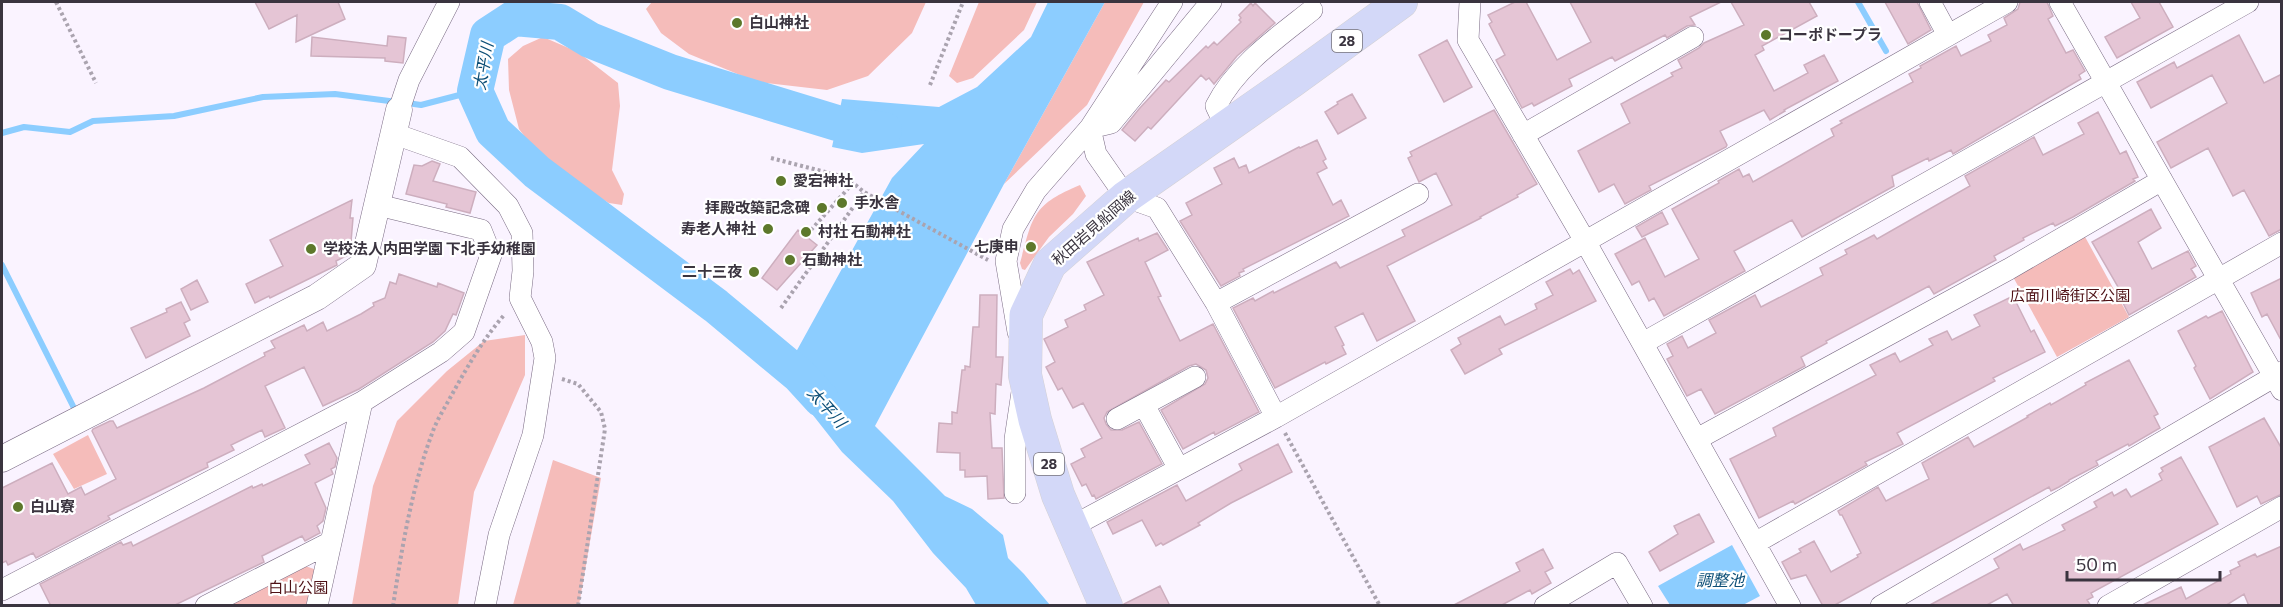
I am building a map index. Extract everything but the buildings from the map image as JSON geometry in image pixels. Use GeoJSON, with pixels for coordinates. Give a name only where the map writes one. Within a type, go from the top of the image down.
{"type":"FeatureCollection","features":[{"type":"Feature","properties":{"kind":"main road","name":"秋田岩見船岡線"},"geometry":{"type":"LineString","coordinates":[[1106,606],[1058,495],[1035,420],[1025,375],[1026,315],[1050,264],[1126,197],[1401,2]]}},
{"type":"Feature","properties":{"kind":"street"},"geometry":{"type":"LineString","coordinates":[[2,459],[317,297],[363,265],[398,112],[409,80],[449,2]]}},
{"type":"Feature","properties":{"kind":"street"},"geometry":{"type":"LineString","coordinates":[[1015,439],[1025,375],[1006,261],[1013,229],[1036,190],[1090,128],[1172,2]]}},
{"type":"Feature","properties":{"kind":"street"},"geometry":{"type":"LineString","coordinates":[[1090,128],[1111,123],[1211,2]]}},
{"type":"Feature","properties":{"kind":"street"},"geometry":{"type":"LineString","coordinates":[[1470,2],[1468,40],[1697,439],[1755,543],[1785,604]]}},
{"type":"Feature","properties":{"kind":"street"},"geometry":{"type":"LineString","coordinates":[[1930,2],[1948,35]]}},
{"type":"Feature","properties":{"kind":"street"},"geometry":{"type":"LineString","coordinates":[[1071,527],[1276,417],[2007,2]]}},
{"type":"Feature","properties":{"kind":"street"},"geometry":{"type":"LineString","coordinates":[[1881,606],[2279,379],[2217,278],[2060,2]]}},
{"type":"Feature","properties":{"kind":"street"},"geometry":{"type":"LineString","coordinates":[[1643,343],[2248,2]]}},
{"type":"Feature","properties":{"kind":"street"},"geometry":{"type":"LineString","coordinates":[[1226,127],[1216,106],[1223,92],[1266,46],[1312,10]]}},
{"type":"Feature","properties":{"kind":"street"},"geometry":{"type":"LineString","coordinates":[[1523,135],[1693,37]]}},
{"type":"Feature","properties":{"kind":"street"},"geometry":{"type":"LineString","coordinates":[[398,112],[460,157],[508,206],[522,233],[523,271],[520,298],[542,342],[545,358],[533,435],[499,535],[485,606]]}},
{"type":"Feature","properties":{"kind":"street"},"geometry":{"type":"LineString","coordinates":[[1090,128],[1096,154],[1126,197],[1158,208],[1216,303],[1276,417]]}},
{"type":"Feature","properties":{"kind":"street"},"geometry":{"type":"LineString","coordinates":[[1697,439],[2010,269],[2162,180]]}},
{"type":"Feature","properties":{"kind":"street"},"geometry":{"type":"LineString","coordinates":[[1216,303],[1418,194]]}},
{"type":"Feature","properties":{"kind":"street"},"geometry":{"type":"LineString","coordinates":[[2,590],[362,402],[441,352],[464,332],[491,255],[481,230],[378,205]]}},
{"type":"Feature","properties":{"kind":"street"},"geometry":{"type":"LineString","coordinates":[[1755,543],[2282,243]]}},
{"type":"Feature","properties":{"kind":"street"},"geometry":{"type":"LineString","coordinates":[[1012,295],[1015,493]]}},
{"type":"Feature","properties":{"kind":"street"},"geometry":{"type":"LineString","coordinates":[[1117,419],[1195,377]]}},
{"type":"Feature","properties":{"kind":"street"},"geometry":{"type":"LineString","coordinates":[[317,606],[362,402]]}},
{"type":"Feature","properties":{"kind":"street"},"geometry":{"type":"LineString","coordinates":[[1144,405],[1179,469]]}},
{"type":"Feature","properties":{"kind":"street"},"geometry":{"type":"LineString","coordinates":[[2108,606],[2282,507]]}},
{"type":"Feature","properties":{"kind":"street"},"geometry":{"type":"LineString","coordinates":[[206,606],[331,542]]}},
{"type":"Feature","properties":{"kind":"street"},"geometry":{"type":"LineString","coordinates":[[1545,606],[1617,563],[1642,606]]}},
{"type":"Feature","properties":{"kind":"street"},"geometry":{"type":"LineString","coordinates":[[2,597],[6,606]]}},
{"type":"Feature","properties":{"kind":"path"},"geometry":{"type":"LineString","coordinates":[[56,2],[96,83]]}},
{"type":"Feature","properties":{"kind":"path"},"geometry":{"type":"LineString","coordinates":[[930,85],[963,2]]}},
{"type":"Feature","properties":{"kind":"path"},"geometry":{"type":"LineString","coordinates":[[771,159],[841,176],[864,192],[992,263]]}},
{"type":"Feature","properties":{"kind":"path"},"geometry":{"type":"LineString","coordinates":[[811,230],[853,183]]}},
{"type":"Feature","properties":{"kind":"path"},"geometry":{"type":"LineString","coordinates":[[781,308],[864,192]]}},
{"type":"Feature","properties":{"kind":"path"},"geometry":{"type":"LineString","coordinates":[[393,606],[420,470],[433,429],[464,372],[493,327],[520,298]]}},
{"type":"Feature","properties":{"kind":"path"},"geometry":{"type":"LineString","coordinates":[[541,382],[557,378],[578,384],[601,412],[605,429],[578,606]]}},
{"type":"Feature","properties":{"kind":"path"},"geometry":{"type":"LineString","coordinates":[[1276,417],[1380,606]]}},
{"type":"Feature","properties":{"kind":"green space"},"geometry":{"type":"Polygon","coordinates":[[[652,2],[926,2],[912,33],[868,76],[827,90],[757,82],[689,54],[661,33],[646,9],[652,2]]]}},
{"type":"Feature","properties":{"kind":"green space"},"geometry":{"type":"Polygon","coordinates":[[[979,2],[1037,2],[1024,30],[973,78],[957,83],[949,76],[979,2]]]}},
{"type":"Feature","properties":{"kind":"green space"},"geometry":{"type":"Polygon","coordinates":[[[1105,2],[1144,2],[1087,105],[1004,184],[1105,2]]]}},
{"type":"Feature","properties":{"kind":"green space"},"geometry":{"type":"Polygon","coordinates":[[[543,37],[578,52],[618,83],[620,106],[612,170],[624,194],[622,205],[609,203],[549,169],[519,129],[509,90],[508,59],[523,46],[543,37]]]}},
{"type":"Feature","properties":{"kind":"green space"},"geometry":{"type":"Polygon","coordinates":[[[1080,185],[1086,196],[1073,214],[1049,237],[1025,270],[1022,269],[1020,263],[1028,234],[1037,214],[1052,199],[1080,185]]]}},
{"type":"Feature","properties":{"kind":"green space","name":"広面川崎街区公園"},"geometry":{"type":"Polygon","coordinates":[[[2084,235],[2129,317],[2057,357],[2012,275],[2084,235]]]}},
{"type":"Feature","properties":{"kind":"green space"},"geometry":{"type":"Polygon","coordinates":[[[525,335],[525,375],[474,492],[458,605],[352,605],[373,486],[397,421],[447,371],[484,341],[525,335]]]}},
{"type":"Feature","properties":{"kind":"green space"},"geometry":{"type":"Polygon","coordinates":[[[88,435],[107,474],[74,489],[53,454],[88,435]]]}},
{"type":"Feature","properties":{"kind":"green space"},"geometry":{"type":"Polygon","coordinates":[[[553,460],[601,478],[579,605],[513,605],[553,460]]]}},
{"type":"Feature","properties":{"kind":"green space","name":"白山公園"},"geometry":{"type":"Polygon","coordinates":[[[305,566],[320,571],[312,605],[229,606],[305,566]]]}},
{"type":"Feature","properties":{"kind":"water"},"geometry":{"type":"Polygon","coordinates":[[[1048,2],[1105,2],[1004,184],[875,426],[945,496],[972,509],[1003,535],[1008,558],[1050,605],[976,605],[966,588],[933,553],[893,501],[842,452],[779,372],[796,352],[892,178],[924,144],[862,153],[832,147],[842,99],[939,107],[977,87],[1031,37],[1048,2]]]}},
{"type":"Feature","properties":{"kind":"water","name":"調整池"},"geometry":{"type":"Polygon","coordinates":[[[1732,545],[1760,596],[1743,605],[1670,605],[1658,586],[1732,545]]]}},
{"type":"Feature","properties":{"kind":"waterway"},"geometry":{"type":"LineString","coordinates":[[1858,2],[1886,51]]}},
{"type":"Feature","properties":{"kind":"waterway","name":"太平川"},"geometry":{"type":"LineString","coordinates":[[821,399],[800,376],[716,306],[537,172],[493,131],[475,91],[488,35],[514,18],[560,22],[590,40],[670,72],[837,123],[884,130]]}},
{"type":"Feature","properties":{"kind":"waterway"},"geometry":{"type":"LineString","coordinates":[[407,103],[421,105],[475,91]]}},
{"type":"Feature","properties":{"kind":"waterway"},"geometry":{"type":"LineString","coordinates":[[2,133],[24,127],[70,132],[93,121],[174,116],[263,97],[335,94],[397,102]]}},
{"type":"Feature","properties":{"kind":"waterway"},"geometry":{"type":"LineString","coordinates":[[2,265],[74,408]]}},
{"type":"Feature","properties":{"kind":"place","name":"白山神社"},"geometry":{"type":"Point","coordinates":[737,23]}},
{"type":"Feature","properties":{"kind":"place","name":"コーポドープラ"},"geometry":{"type":"Point","coordinates":[1766,35]}},
{"type":"Feature","properties":{"kind":"place","name":"愛宕神社"},"geometry":{"type":"Point","coordinates":[781,181]}},
{"type":"Feature","properties":{"kind":"place","name":"手水舎"},"geometry":{"type":"Point","coordinates":[842,203]}},
{"type":"Feature","properties":{"kind":"place","name":"拝殿改築記念碑"},"geometry":{"type":"Point","coordinates":[822,208]}},
{"type":"Feature","properties":{"kind":"place","name":"寿老人神社"},"geometry":{"type":"Point","coordinates":[768,229]}},
{"type":"Feature","properties":{"kind":"place","name":"村社 石動神社"},"geometry":{"type":"Point","coordinates":[806,232]}},
{"type":"Feature","properties":{"kind":"place","name":"七庚申"},"geometry":{"type":"Point","coordinates":[1031,247]}},
{"type":"Feature","properties":{"kind":"place","name":"学校法人内田学園 下北手幼稚園"},"geometry":{"type":"Point","coordinates":[311,249]}},
{"type":"Feature","properties":{"kind":"place","name":"石動神社"},"geometry":{"type":"Point","coordinates":[790,260]}},
{"type":"Feature","properties":{"kind":"place","name":"二十三夜"},"geometry":{"type":"Point","coordinates":[754,272]}},
{"type":"Feature","properties":{"kind":"place","name":"白山寮"},"geometry":{"type":"Point","coordinates":[18,507]}}]}
